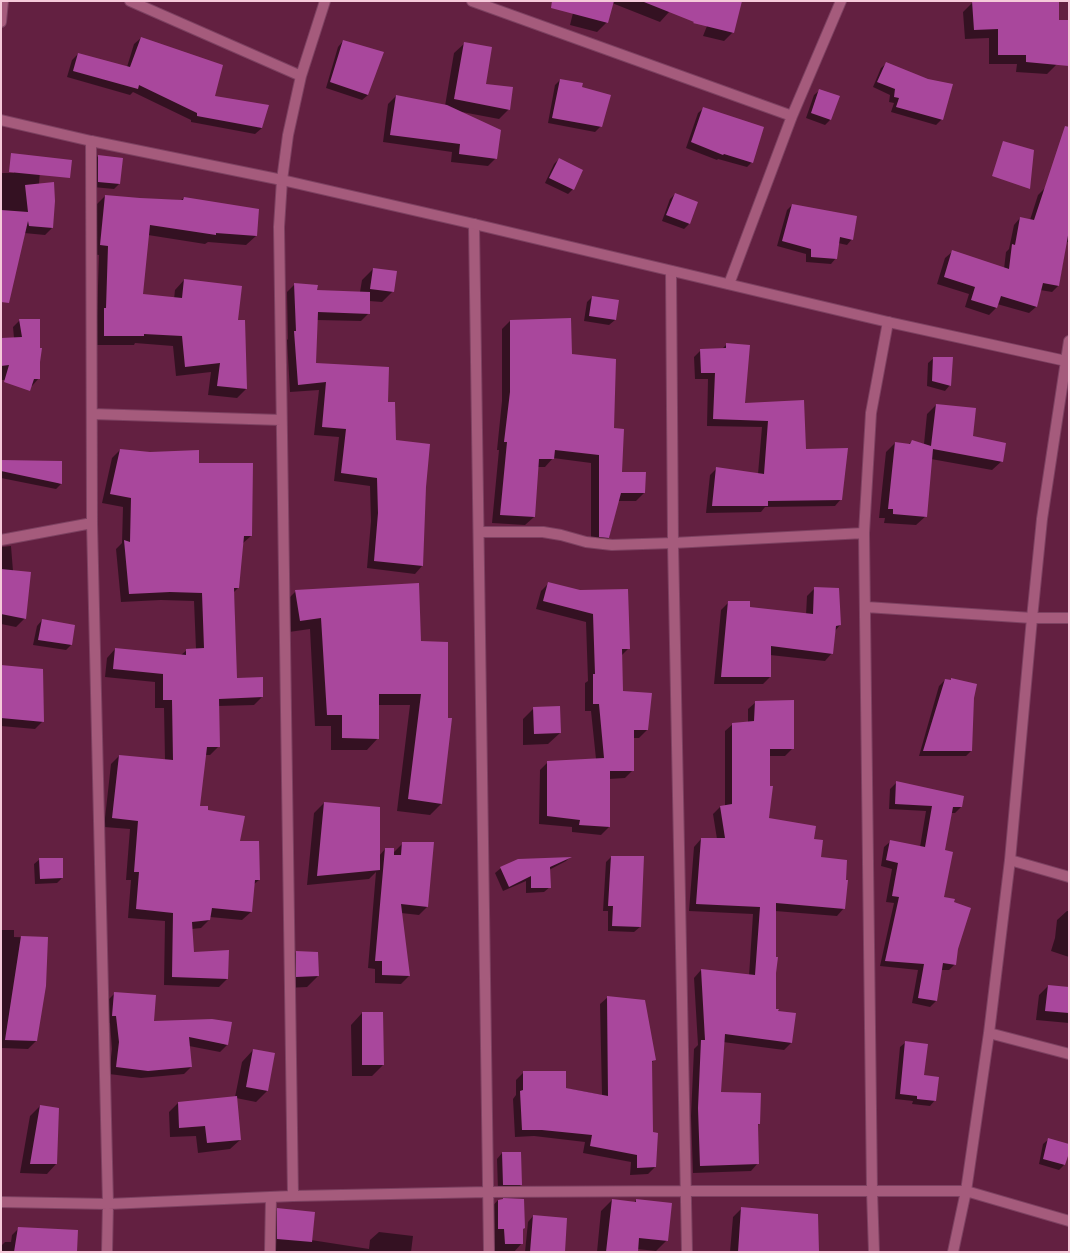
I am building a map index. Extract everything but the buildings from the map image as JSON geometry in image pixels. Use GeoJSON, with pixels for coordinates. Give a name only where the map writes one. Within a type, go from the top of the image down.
{"type":"FeatureCollection","features":[{"type":"Feature","properties":{"kind":"street"},"geometry":{"type":"LineString","coordinates":[[1,22],[2,1]]}},
{"type":"Feature","properties":{"kind":"street"},"geometry":{"type":"LineString","coordinates":[[130,1],[301,76]]}},
{"type":"Feature","properties":{"kind":"street"},"geometry":{"type":"LineString","coordinates":[[293,1196],[279,227],[282,180],[288,135],[301,76],[325,1]]}},
{"type":"Feature","properties":{"kind":"street"},"geometry":{"type":"LineString","coordinates":[[472,1],[792,116]]}},
{"type":"Feature","properties":{"kind":"street"},"geometry":{"type":"LineString","coordinates":[[729,284],[792,116],[841,1]]}},
{"type":"Feature","properties":{"kind":"street"},"geometry":{"type":"LineString","coordinates":[[1,120],[91,141],[282,180],[888,322],[1066,361]]}},
{"type":"Feature","properties":{"kind":"street"},"geometry":{"type":"LineString","coordinates":[[91,141],[92,523],[108,1204],[107,1252]]}},
{"type":"Feature","properties":{"kind":"street"},"geometry":{"type":"LineString","coordinates":[[474,224],[489,1252]]}},
{"type":"Feature","properties":{"kind":"street"},"geometry":{"type":"LineString","coordinates":[[670,271],[673,543],[688,1252]]}},
{"type":"Feature","properties":{"kind":"street"},"geometry":{"type":"LineString","coordinates":[[874,1252],[864,533],[871,414],[888,322]]}},
{"type":"Feature","properties":{"kind":"street"},"geometry":{"type":"LineString","coordinates":[[953,1252],[966,1191],[989,1033],[1010,860],[1042,519],[1065,392],[1066,361],[1069,341]]}},
{"type":"Feature","properties":{"kind":"street"},"geometry":{"type":"LineString","coordinates":[[92,414],[281,420]]}},
{"type":"Feature","properties":{"kind":"street"},"geometry":{"type":"LineString","coordinates":[[1,540],[92,523]]}},
{"type":"Feature","properties":{"kind":"street"},"geometry":{"type":"LineString","coordinates":[[479,532],[543,532],[586,542],[612,545],[864,533]]}},
{"type":"Feature","properties":{"kind":"street"},"geometry":{"type":"LineString","coordinates":[[866,607],[1032,618],[1069,618]]}},
{"type":"Feature","properties":{"kind":"street"},"geometry":{"type":"LineString","coordinates":[[1010,860],[1069,877]]}},
{"type":"Feature","properties":{"kind":"street"},"geometry":{"type":"LineString","coordinates":[[989,1033],[1069,1054]]}},
{"type":"Feature","properties":{"kind":"street"},"geometry":{"type":"LineString","coordinates":[[1,1202],[108,1204],[293,1196],[488,1192],[966,1191],[1069,1221]]}},
{"type":"Feature","properties":{"kind":"street"},"geometry":{"type":"LineString","coordinates":[[270,1252],[271,1197]]}}]}
